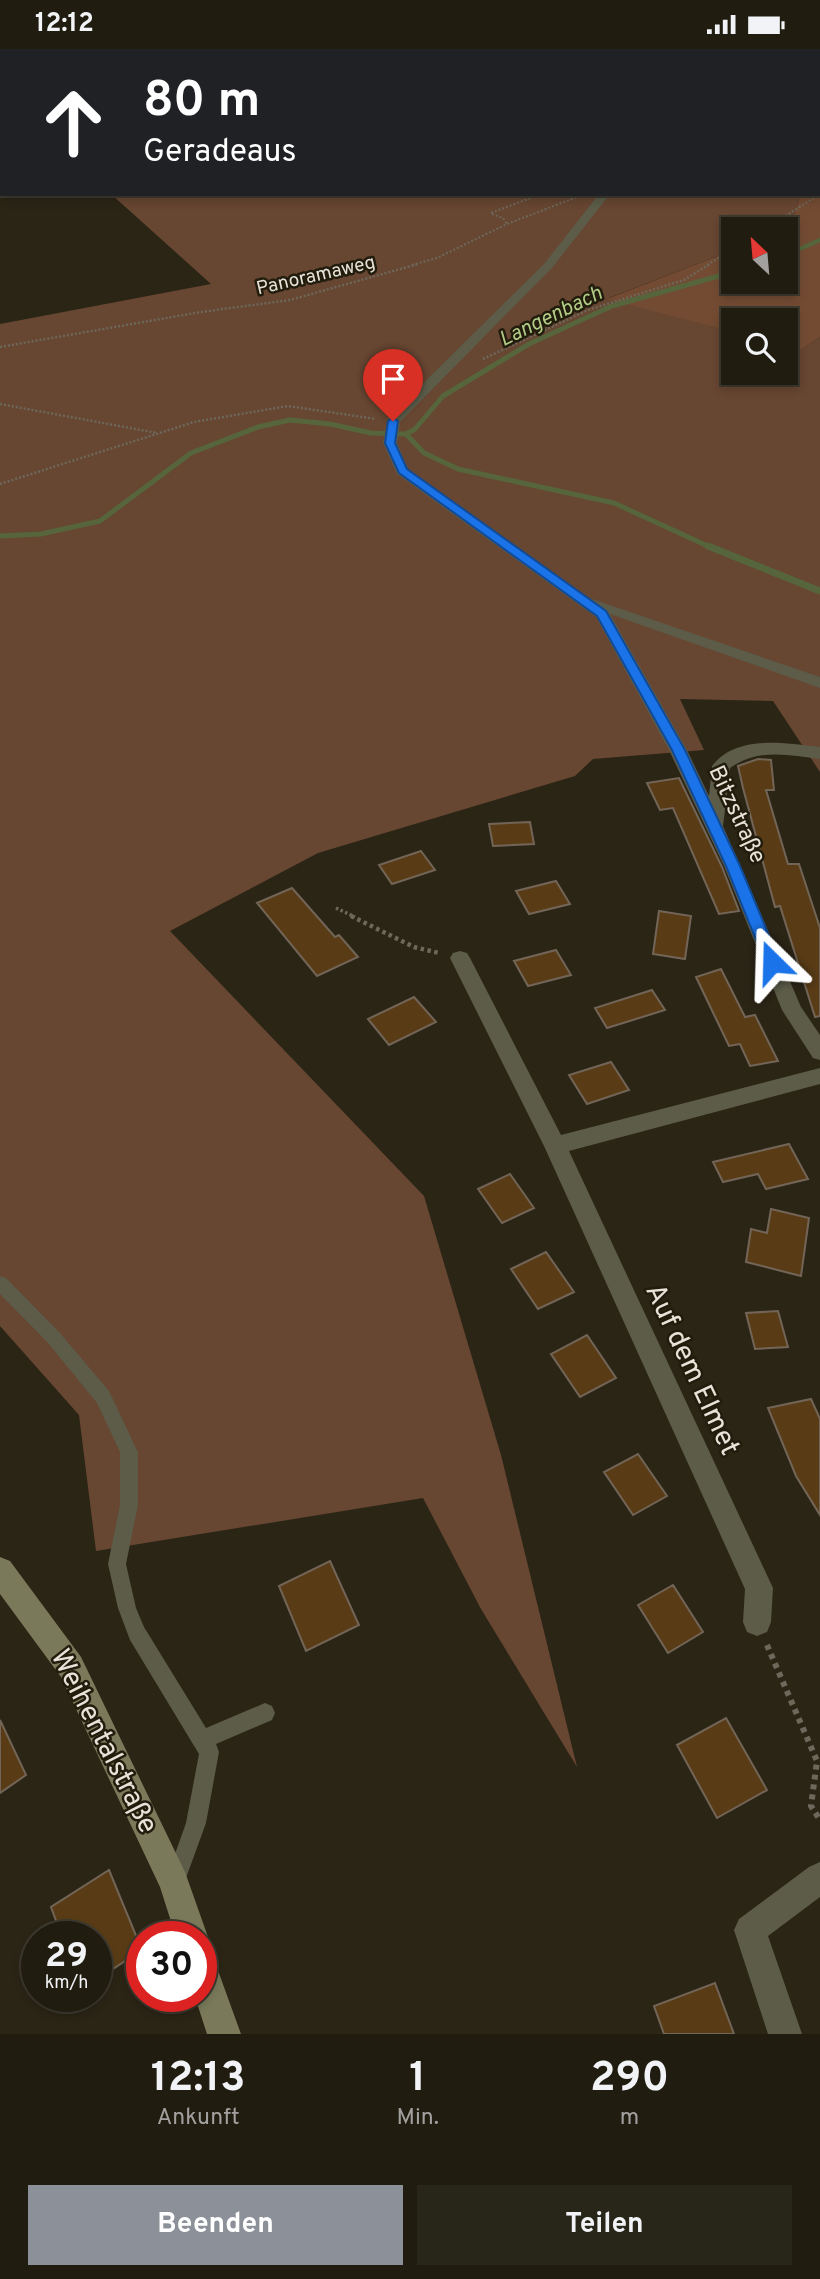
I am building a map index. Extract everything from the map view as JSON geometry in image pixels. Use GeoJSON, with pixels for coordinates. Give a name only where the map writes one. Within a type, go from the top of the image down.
{"type":"FeatureCollection","features":[{"type":"Feature","properties":{"kind":"street"},"geometry":{"type":"LineString","coordinates":[[603,196],[548,266],[392,422],[390,443],[402,471],[581,599],[820,683]]}},
{"type":"Feature","properties":{"kind":"street","name":"Bitzstraße"},"geometry":{"type":"LineString","coordinates":[[581,599],[602,614],[678,750],[715,828],[792,1010],[820,1052]]}},
{"type":"Feature","properties":{"kind":"street"},"geometry":{"type":"LineString","coordinates":[[715,828],[721,766],[734,755],[768,748],[820,753]]}},
{"type":"Feature","properties":{"kind":"street","name":"Auf dem Elmet"},"geometry":{"type":"LineString","coordinates":[[460,958],[555,1146],[759,1588],[757,1622]]}},
{"type":"Feature","properties":{"kind":"street"},"geometry":{"type":"LineString","coordinates":[[555,1146],[820,1076]]}},
{"type":"Feature","properties":{"kind":"street","name":"Weihentalstraße"},"geometry":{"type":"LineString","coordinates":[[0,1571],[71,1667],[174,1883],[187,1921]]}},
{"type":"Feature","properties":{"kind":"street"},"geometry":{"type":"LineString","coordinates":[[785,2034],[750,1930],[820,1878]]}},
{"type":"Feature","properties":{"kind":"street"},"geometry":{"type":"LineString","coordinates":[[217,2012],[224,2034]]}},
{"type":"Feature","properties":{"kind":"lane","name":"Weihentalstraße"},"geometry":{"type":"LineString","coordinates":[[0,1283],[54,1338],[103,1397],[129,1452],[129,1504],[117,1564],[127,1608],[137,1633],[209,1752],[196,1823],[174,1883]]}},
{"type":"Feature","properties":{"kind":"lane"},"geometry":{"type":"LineString","coordinates":[[202,1740],[265,1713]]}},
{"type":"Feature","properties":{"kind":"path"},"geometry":{"type":"LineString","coordinates":[[507,224],[503,218],[491,213],[536,196]]}},
{"type":"Feature","properties":{"kind":"path","name":"Panoramaweg"},"geometry":{"type":"LineString","coordinates":[[0,347],[201,312],[290,300],[437,258],[507,224],[580,196]]}},
{"type":"Feature","properties":{"kind":"path"},"geometry":{"type":"LineString","coordinates":[[784,217],[817,196]]}},
{"type":"Feature","properties":{"kind":"path"},"geometry":{"type":"LineString","coordinates":[[478,362],[588,310],[684,280],[721,257]]}},
{"type":"Feature","properties":{"kind":"path"},"geometry":{"type":"LineString","coordinates":[[0,406],[159,433]]}},
{"type":"Feature","properties":{"kind":"path"},"geometry":{"type":"LineString","coordinates":[[0,484],[194,422],[288,406],[392,422]]}},
{"type":"Feature","properties":{"kind":"path"},"geometry":{"type":"LineString","coordinates":[[336,908],[414,947],[460,958]]}},
{"type":"Feature","properties":{"kind":"path"},"geometry":{"type":"LineString","coordinates":[[757,1622],[817,1762],[811,1807],[820,1820]]}},
{"type":"Feature","properties":{"kind":"shaded area"},"geometry":{"type":"Polygon","coordinates":[[[113,196],[800,196],[793,217],[721,217],[721,255],[609,298],[721,329],[721,385],[798,385],[798,349],[801,350],[820,337],[820,772],[773,701],[680,699],[704,750],[593,759],[575,776],[318,853],[170,931],[424,1196],[501,1455],[577,1767],[481,1609],[423,1498],[96,1551],[79,1415],[0,1326],[0,324],[211,284],[113,196]]]}},
{"type":"Feature","properties":{"kind":"shaded area"},"geometry":{"type":"Polygon","coordinates":[[[800,196],[820,196],[820,337],[801,350],[798,349],[798,308],[721,308],[721,329],[607,299],[721,255],[721,294],[798,294],[798,217],[793,217],[800,196]]]}},
{"type":"Feature","properties":{"kind":"building"},"geometry":{"type":"Polygon","coordinates":[[[758,759],[771,760],[774,790],[766,790],[788,864],[799,864],[820,928],[820,1016],[815,1017],[780,906],[775,907],[743,788],[738,766],[758,759]]]}},
{"type":"Feature","properties":{"kind":"building"},"geometry":{"type":"Polygon","coordinates":[[[679,778],[722,867],[739,911],[719,914],[673,808],[660,810],[647,783],[679,778]]]}},
{"type":"Feature","properties":{"kind":"building"},"geometry":{"type":"Polygon","coordinates":[[[530,822],[534,844],[493,846],[489,824],[530,822]]]}},
{"type":"Feature","properties":{"kind":"building"},"geometry":{"type":"Polygon","coordinates":[[[421,851],[435,870],[392,884],[379,865],[421,851]]]}},
{"type":"Feature","properties":{"kind":"building"},"geometry":{"type":"Polygon","coordinates":[[[556,881],[570,904],[529,914],[516,891],[556,881]]]}},
{"type":"Feature","properties":{"kind":"building"},"geometry":{"type":"Polygon","coordinates":[[[292,888],[335,937],[339,935],[358,957],[317,976],[257,903],[292,888]]]}},
{"type":"Feature","properties":{"kind":"building"},"geometry":{"type":"Polygon","coordinates":[[[659,911],[691,916],[685,959],[653,954],[659,911]]]}},
{"type":"Feature","properties":{"kind":"building"},"geometry":{"type":"Polygon","coordinates":[[[556,950],[571,975],[528,986],[514,961],[556,950]]]}},
{"type":"Feature","properties":{"kind":"building"},"geometry":{"type":"Polygon","coordinates":[[[721,969],[745,1017],[755,1015],[778,1061],[750,1066],[740,1044],[729,1046],[696,977],[721,969]]]}},
{"type":"Feature","properties":{"kind":"building"},"geometry":{"type":"Polygon","coordinates":[[[652,990],[665,1010],[607,1028],[595,1008],[652,990]]]}},
{"type":"Feature","properties":{"kind":"building"},"geometry":{"type":"Polygon","coordinates":[[[414,997],[436,1022],[389,1045],[368,1019],[414,997]]]}},
{"type":"Feature","properties":{"kind":"building"},"geometry":{"type":"Polygon","coordinates":[[[611,1062],[629,1090],[587,1104],[569,1075],[611,1062]]]}},
{"type":"Feature","properties":{"kind":"building"},"geometry":{"type":"Polygon","coordinates":[[[789,1144],[808,1179],[766,1189],[758,1174],[723,1182],[713,1162],[789,1144]]]}},
{"type":"Feature","properties":{"kind":"building"},"geometry":{"type":"Polygon","coordinates":[[[510,1174],[534,1208],[502,1223],[478,1189],[510,1174]]]}},
{"type":"Feature","properties":{"kind":"building"},"geometry":{"type":"Polygon","coordinates":[[[771,1209],[809,1218],[801,1276],[746,1262],[751,1229],[767,1233],[771,1209]]]}},
{"type":"Feature","properties":{"kind":"building"},"geometry":{"type":"Polygon","coordinates":[[[546,1252],[574,1292],[538,1309],[511,1269],[546,1252]]]}},
{"type":"Feature","properties":{"kind":"building"},"geometry":{"type":"Polygon","coordinates":[[[778,1311],[788,1347],[755,1349],[746,1313],[778,1311]]]}},
{"type":"Feature","properties":{"kind":"building"},"geometry":{"type":"Polygon","coordinates":[[[587,1335],[616,1378],[580,1397],[551,1354],[587,1335]]]}},
{"type":"Feature","properties":{"kind":"building"},"geometry":{"type":"Polygon","coordinates":[[[811,1399],[820,1419],[820,1515],[796,1476],[768,1408],[811,1399]]]}},
{"type":"Feature","properties":{"kind":"building"},"geometry":{"type":"Polygon","coordinates":[[[638,1454],[667,1496],[633,1515],[604,1472],[638,1454]]]}},
{"type":"Feature","properties":{"kind":"building"},"geometry":{"type":"Polygon","coordinates":[[[330,1561],[359,1625],[306,1651],[279,1586],[330,1561]]]}},
{"type":"Feature","properties":{"kind":"building"},"geometry":{"type":"Polygon","coordinates":[[[673,1585],[703,1632],[668,1653],[638,1605],[673,1585]]]}},
{"type":"Feature","properties":{"kind":"building"},"geometry":{"type":"Polygon","coordinates":[[[726,1718],[767,1790],[717,1818],[677,1745],[726,1718]]]}},
{"type":"Feature","properties":{"kind":"building"},"geometry":{"type":"Polygon","coordinates":[[[0,1720],[26,1775],[0,1793],[0,1720]]]}},
{"type":"Feature","properties":{"kind":"building"},"geometry":{"type":"Polygon","coordinates":[[[109,1870],[130,1921],[126,1921],[126,1960],[112,1970],[112,1921],[56,1921],[51,1907],[109,1870]]]}},
{"type":"Feature","properties":{"kind":"building"},"geometry":{"type":"Polygon","coordinates":[[[715,1983],[734,2034],[664,2034],[654,2006],[715,1983]]]}},
{"type":"Feature","properties":{"kind":"waterway","name":"Langenbach"},"geometry":{"type":"LineString","coordinates":[[798,250],[820,240]]}},
{"type":"Feature","properties":{"kind":"waterway","name":"Langenbach"},"geometry":{"type":"LineString","coordinates":[[406,434],[415,429],[443,396],[529,344],[612,306],[721,275]]}},
{"type":"Feature","properties":{"kind":"waterway"},"geometry":{"type":"LineString","coordinates":[[0,536],[41,534],[100,521],[191,453],[258,427],[290,420],[330,424],[371,433],[406,434]]}},
{"type":"Feature","properties":{"kind":"waterway"},"geometry":{"type":"LineString","coordinates":[[406,434],[424,453],[458,469],[614,503],[712,548]]}},
{"type":"Feature","properties":{"kind":"waterway"},"geometry":{"type":"LineString","coordinates":[[708,546],[820,591]]}},
{"type":"Feature","properties":{"kind":"route"},"geometry":{"type":"LineString","coordinates":[[393,421],[390,443],[402,471],[602,614],[678,750],[733,866],[772,962]]}}]}
